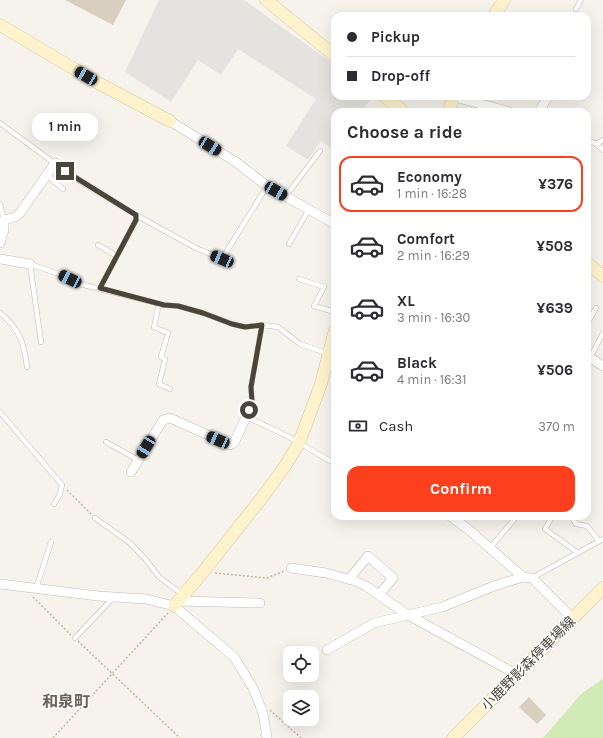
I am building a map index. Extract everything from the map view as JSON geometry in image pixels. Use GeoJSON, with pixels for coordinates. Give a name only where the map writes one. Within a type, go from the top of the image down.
{"type":"FeatureCollection","features":[{"type":"Feature","properties":{"kind":"street"},"geometry":{"type":"LineString","coordinates":[[266,0],[331,53]]}},
{"type":"Feature","properties":{"kind":"street"},"geometry":{"type":"LineString","coordinates":[[496,12],[504,0]]}},
{"type":"Feature","properties":{"kind":"street"},"geometry":{"type":"LineString","coordinates":[[0,25],[98,83],[170,121],[236,162],[267,186],[331,222]]}},
{"type":"Feature","properties":{"kind":"street"},"geometry":{"type":"LineString","coordinates":[[389,100],[399,108]]}},
{"type":"Feature","properties":{"kind":"street"},"geometry":{"type":"LineString","coordinates":[[477,100],[499,108]]}},
{"type":"Feature","properties":{"kind":"street"},"geometry":{"type":"LineString","coordinates":[[0,243],[4,230],[4,220],[15,217],[20,213],[54,163]]}},
{"type":"Feature","properties":{"kind":"street"},"geometry":{"type":"LineString","coordinates":[[0,259],[30,264]]}},
{"type":"Feature","properties":{"kind":"street"},"geometry":{"type":"LineString","coordinates":[[591,266],[603,276]]}},
{"type":"Feature","properties":{"kind":"street"},"geometry":{"type":"LineString","coordinates":[[179,601],[286,466],[299,443],[331,358]]}},
{"type":"Feature","properties":{"kind":"street"},"geometry":{"type":"LineString","coordinates":[[591,358],[603,366]]}},
{"type":"Feature","properties":{"kind":"street"},"geometry":{"type":"LineString","coordinates":[[131,472],[163,420],[170,418],[230,445],[234,443],[246,417]]}},
{"type":"Feature","properties":{"kind":"street"},"geometry":{"type":"LineString","coordinates":[[456,520],[528,577],[572,618]]}},
{"type":"Feature","properties":{"kind":"street"},"geometry":{"type":"LineString","coordinates":[[349,580],[368,556],[393,578],[379,595]]}},
{"type":"Feature","properties":{"kind":"street"},"geometry":{"type":"LineString","coordinates":[[291,568],[326,574],[366,586],[408,615],[516,674]]}},
{"type":"Feature","properties":{"kind":"street"},"geometry":{"type":"LineString","coordinates":[[328,650],[374,623],[442,607],[494,586],[528,577]]}},
{"type":"Feature","properties":{"kind":"street"},"geometry":{"type":"LineString","coordinates":[[0,584],[98,596],[260,604]]}},
{"type":"Feature","properties":{"kind":"street","name":"小鹿野影森停車場線"},"geometry":{"type":"LineString","coordinates":[[453,738],[603,588]]}},
{"type":"Feature","properties":{"kind":"street"},"geometry":{"type":"LineString","coordinates":[[179,601],[234,657],[253,688],[263,713],[267,738]]}},
{"type":"Feature","properties":{"kind":"lane"},"geometry":{"type":"LineString","coordinates":[[576,9],[581,0]]}},
{"type":"Feature","properties":{"kind":"lane"},"geometry":{"type":"LineString","coordinates":[[0,123],[76,179],[136,215],[196,248],[222,259],[267,186]]}},
{"type":"Feature","properties":{"kind":"lane"},"geometry":{"type":"LineString","coordinates":[[596,144],[603,140]]}},
{"type":"Feature","properties":{"kind":"lane"},"geometry":{"type":"LineString","coordinates":[[591,142],[603,150]]}},
{"type":"Feature","properties":{"kind":"lane"},"geometry":{"type":"LineString","coordinates":[[285,197],[320,151]]}},
{"type":"Feature","properties":{"kind":"lane"},"geometry":{"type":"LineString","coordinates":[[47,175],[63,189]]}},
{"type":"Feature","properties":{"kind":"lane"},"geometry":{"type":"LineString","coordinates":[[0,204],[4,220]]}},
{"type":"Feature","properties":{"kind":"lane"},"geometry":{"type":"LineString","coordinates":[[289,244],[309,210]]}},
{"type":"Feature","properties":{"kind":"lane"},"geometry":{"type":"LineString","coordinates":[[100,288],[136,220],[136,215]]}},
{"type":"Feature","properties":{"kind":"lane"},"geometry":{"type":"LineString","coordinates":[[98,245],[117,256]]}},
{"type":"Feature","properties":{"kind":"lane"},"geometry":{"type":"LineString","coordinates":[[41,342],[30,264],[59,274],[80,284],[159,304],[178,306],[203,313],[232,324],[245,327],[262,325],[278,327],[300,344],[331,355]]}},
{"type":"Feature","properties":{"kind":"lane"},"geometry":{"type":"LineString","coordinates":[[299,279],[324,287],[314,306],[331,311]]}},
{"type":"Feature","properties":{"kind":"lane"},"geometry":{"type":"LineString","coordinates":[[159,304],[154,328],[168,333],[161,357],[165,359],[159,384],[170,389]]}},
{"type":"Feature","properties":{"kind":"lane"},"geometry":{"type":"LineString","coordinates":[[591,317],[596,308]]}},
{"type":"Feature","properties":{"kind":"lane"},"geometry":{"type":"LineString","coordinates":[[0,313],[10,322],[19,335],[24,347],[27,367]]}},
{"type":"Feature","properties":{"kind":"lane"},"geometry":{"type":"LineString","coordinates":[[262,325],[251,387],[252,402],[246,417],[272,428],[331,461]]}},
{"type":"Feature","properties":{"kind":"lane"},"geometry":{"type":"LineString","coordinates":[[591,354],[603,333]]}},
{"type":"Feature","properties":{"kind":"lane"},"geometry":{"type":"LineString","coordinates":[[0,412],[62,485],[60,494],[54,504]]}},
{"type":"Feature","properties":{"kind":"lane"},"geometry":{"type":"LineString","coordinates":[[106,442],[138,460]]}},
{"type":"Feature","properties":{"kind":"lane"},"geometry":{"type":"LineString","coordinates":[[95,518],[130,543],[147,561],[179,601]]}},
{"type":"Feature","properties":{"kind":"lane"},"geometry":{"type":"LineString","coordinates":[[490,548],[514,520]]}},
{"type":"Feature","properties":{"kind":"lane"},"geometry":{"type":"LineString","coordinates":[[550,520],[545,529],[578,553]]}},
{"type":"Feature","properties":{"kind":"lane"},"geometry":{"type":"LineString","coordinates":[[528,577],[601,540],[587,526],[576,524],[574,520]]}},
{"type":"Feature","properties":{"kind":"lane"},"geometry":{"type":"LineString","coordinates":[[36,589],[51,542]]}},
{"type":"Feature","properties":{"kind":"lane"},"geometry":{"type":"LineString","coordinates":[[75,638],[114,596]]}},
{"type":"Feature","properties":{"kind":"path"},"geometry":{"type":"LineString","coordinates":[[62,485],[95,518]]}},
{"type":"Feature","properties":{"kind":"path"},"geometry":{"type":"LineString","coordinates":[[203,572],[267,578],[291,568]]}},
{"type":"Feature","properties":{"kind":"path"},"geometry":{"type":"LineString","coordinates":[[23,587],[111,674],[180,738]]}},
{"type":"Feature","properties":{"kind":"path"},"geometry":{"type":"LineString","coordinates":[[53,738],[179,601]]}},
{"type":"Feature","properties":{"kind":"path"},"geometry":{"type":"LineString","coordinates":[[263,713],[271,710],[301,738]]}},
{"type":"Feature","properties":{"kind":"green space"},"geometry":{"type":"Polygon","coordinates":[[[603,679],[603,738],[543,738],[582,693],[603,679]]]}},
{"type":"Feature","properties":{"kind":"shaded area"},"geometry":{"type":"Polygon","coordinates":[[[159,0],[244,0],[331,62],[331,100],[370,100],[364,108],[331,108],[331,148],[321,141],[308,160],[286,146],[316,99],[238,49],[221,75],[198,60],[171,102],[125,72],[159,0]]]}},
{"type":"Feature","properties":{"kind":"building"},"geometry":{"type":"Polygon","coordinates":[[[65,0],[126,0],[113,25],[65,0]]]}},
{"type":"Feature","properties":{"kind":"building"},"geometry":{"type":"Polygon","coordinates":[[[529,697],[546,715],[537,724],[519,707],[529,697]]]}},
{"type":"Feature","properties":{"kind":"district","name":"和泉町"},"geometry":{"type":"Point","coordinates":[66,701]}},
{"type":"Feature","properties":{"kind":"route"},"geometry":{"type":"LineString","coordinates":[[65,171],[136,215],[136,220],[100,288],[164,305],[178,306],[245,327],[262,325],[251,387],[252,402],[249,410]]}}]}
